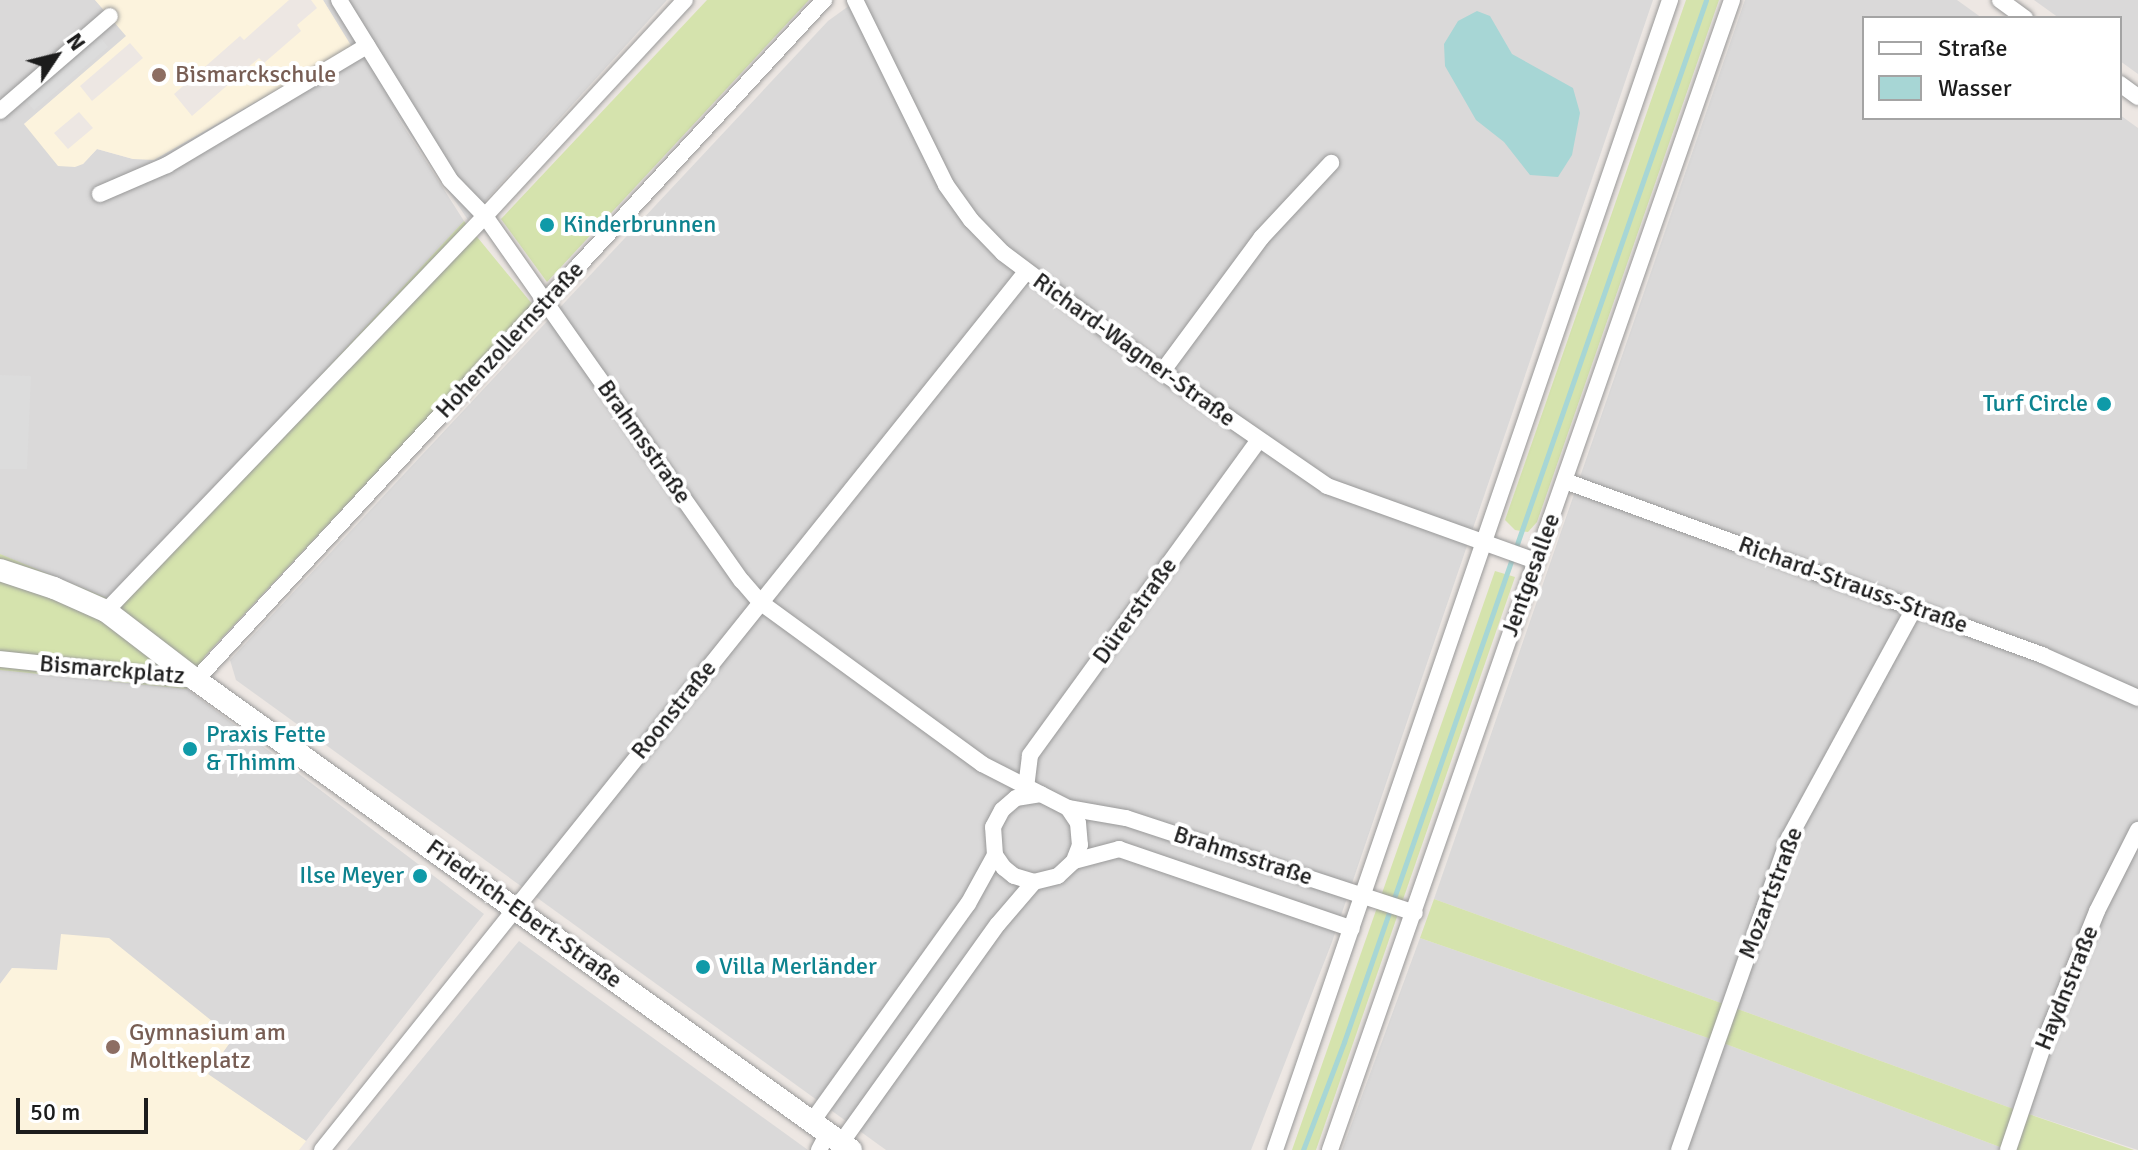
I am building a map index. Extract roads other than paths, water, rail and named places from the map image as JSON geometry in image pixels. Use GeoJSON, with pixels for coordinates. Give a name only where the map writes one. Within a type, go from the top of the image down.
{"type":"FeatureCollection","features":[{"type":"Feature","properties":{"kind":"street","name":"Brahmsstraße"},"geometry":{"type":"LineString","coordinates":[[339,0],[450,180],[485,216],[760,602],[982,764],[1033,791]]}},
{"type":"Feature","properties":{"kind":"street"},"geometry":{"type":"LineString","coordinates":[[106,611],[485,216],[685,0]]}},
{"type":"Feature","properties":{"kind":"street","name":"Hohenzollernstraße"},"geometry":{"type":"LineString","coordinates":[[196,680],[824,0]]}},
{"type":"Feature","properties":{"kind":"street","name":"Richard-Wagner-Straße"},"geometry":{"type":"LineString","coordinates":[[855,0],[946,185],[986,237],[1026,272],[1162,372],[1327,486],[1535,561]]}},
{"type":"Feature","properties":{"kind":"street"},"geometry":{"type":"LineString","coordinates":[[1275,1150],[1670,0]]}},
{"type":"Feature","properties":{"kind":"street","name":"Jentgesallee"},"geometry":{"type":"LineString","coordinates":[[1330,1150],[1732,0]]}},
{"type":"Feature","properties":{"kind":"street"},"geometry":{"type":"LineString","coordinates":[[2000,0],[2022,16]]}},
{"type":"Feature","properties":{"kind":"street"},"geometry":{"type":"LineString","coordinates":[[0,111],[110,16]]}},
{"type":"Feature","properties":{"kind":"street"},"geometry":{"type":"LineString","coordinates":[[100,194],[167,165],[367,46]]}},
{"type":"Feature","properties":{"kind":"street"},"geometry":{"type":"LineString","coordinates":[[1162,372],[1261,238],[1331,163]]}},
{"type":"Feature","properties":{"kind":"street","name":"Roonstraße"},"geometry":{"type":"LineString","coordinates":[[322,1150],[1026,272]]}},
{"type":"Feature","properties":{"kind":"street","name":"Dürerstraße"},"geometry":{"type":"LineString","coordinates":[[1033,791],[1030,755],[1259,440]]}},
{"type":"Feature","properties":{"kind":"street","name":"Richard-Strauss-Straße"},"geometry":{"type":"LineString","coordinates":[[1565,481],[2042,655],[2138,698]]}},
{"type":"Feature","properties":{"kind":"street","name":"Bismarckplatz"},"geometry":{"type":"LineString","coordinates":[[0,570],[54,588],[106,611],[196,680]]}},
{"type":"Feature","properties":{"kind":"street","name":"Mozartstraße"},"geometry":{"type":"LineString","coordinates":[[1679,1150],[1789,838],[1915,607]]}},
{"type":"Feature","properties":{"kind":"street","name":"Bismarckplatz"},"geometry":{"type":"LineString","coordinates":[[0,659],[196,680]]}},
{"type":"Feature","properties":{"kind":"street","name":"Friedrich-Ebert-Straße"},"geometry":{"type":"LineString","coordinates":[[196,680],[516,908],[830,1140]]}},
{"type":"Feature","properties":{"kind":"street"},"geometry":{"type":"LineString","coordinates":[[830,1140],[995,855],[993,827],[1002,810],[1016,798],[1033,791],[1068,808],[1078,823],[1080,845],[1074,861],[1058,876],[1034,882],[1014,876],[995,855]]}},
{"type":"Feature","properties":{"kind":"street","name":"Brahmsstraße"},"geometry":{"type":"LineString","coordinates":[[1068,808],[1126,818],[1415,913]]}},
{"type":"Feature","properties":{"kind":"street","name":"Haydnstraße"},"geometry":{"type":"LineString","coordinates":[[2008,1150],[2046,1038],[2091,925],[2138,830]]}},
{"type":"Feature","properties":{"kind":"street","name":"Brahmsstraße"},"geometry":{"type":"LineString","coordinates":[[1074,861],[1119,849],[1352,929]]}},
{"type":"Feature","properties":{"kind":"street"},"geometry":{"type":"LineString","coordinates":[[830,1140],[1034,882]]}},
{"type":"Feature","properties":{"kind":"water"},"geometry":{"type":"Polygon","coordinates":[[[1477,11],[1490,16],[1512,54],[1573,88],[1580,113],[1572,155],[1558,177],[1530,175],[1504,142],[1476,120],[1445,66],[1444,44],[1458,21],[1477,11]]]}},
{"type":"Feature","properties":{"kind":"waterway"},"geometry":{"type":"LineString","coordinates":[[1303,1150],[1344,1042],[1706,0]]}},
{"type":"Feature","properties":{"kind":"place","name":"Bismarckschule"},"geometry":{"type":"Point","coordinates":[159,75]}},
{"type":"Feature","properties":{"kind":"place","name":"Kinderbrunnen"},"geometry":{"type":"Point","coordinates":[547,225]}},
{"type":"Feature","properties":{"kind":"place","name":"Turf Circle"},"geometry":{"type":"Point","coordinates":[2104,404]}},
{"type":"Feature","properties":{"kind":"place","name":"Praxis Fette & Thimm"},"geometry":{"type":"Point","coordinates":[190,749]}},
{"type":"Feature","properties":{"kind":"place","name":"Ilse Meyer"},"geometry":{"type":"Point","coordinates":[420,876]}},
{"type":"Feature","properties":{"kind":"place","name":"Villa Merländer"},"geometry":{"type":"Point","coordinates":[703,967]}},
{"type":"Feature","properties":{"kind":"place","name":"Gymnasium am Moltkeplatz"},"geometry":{"type":"Point","coordinates":[113,1047]}}]}
